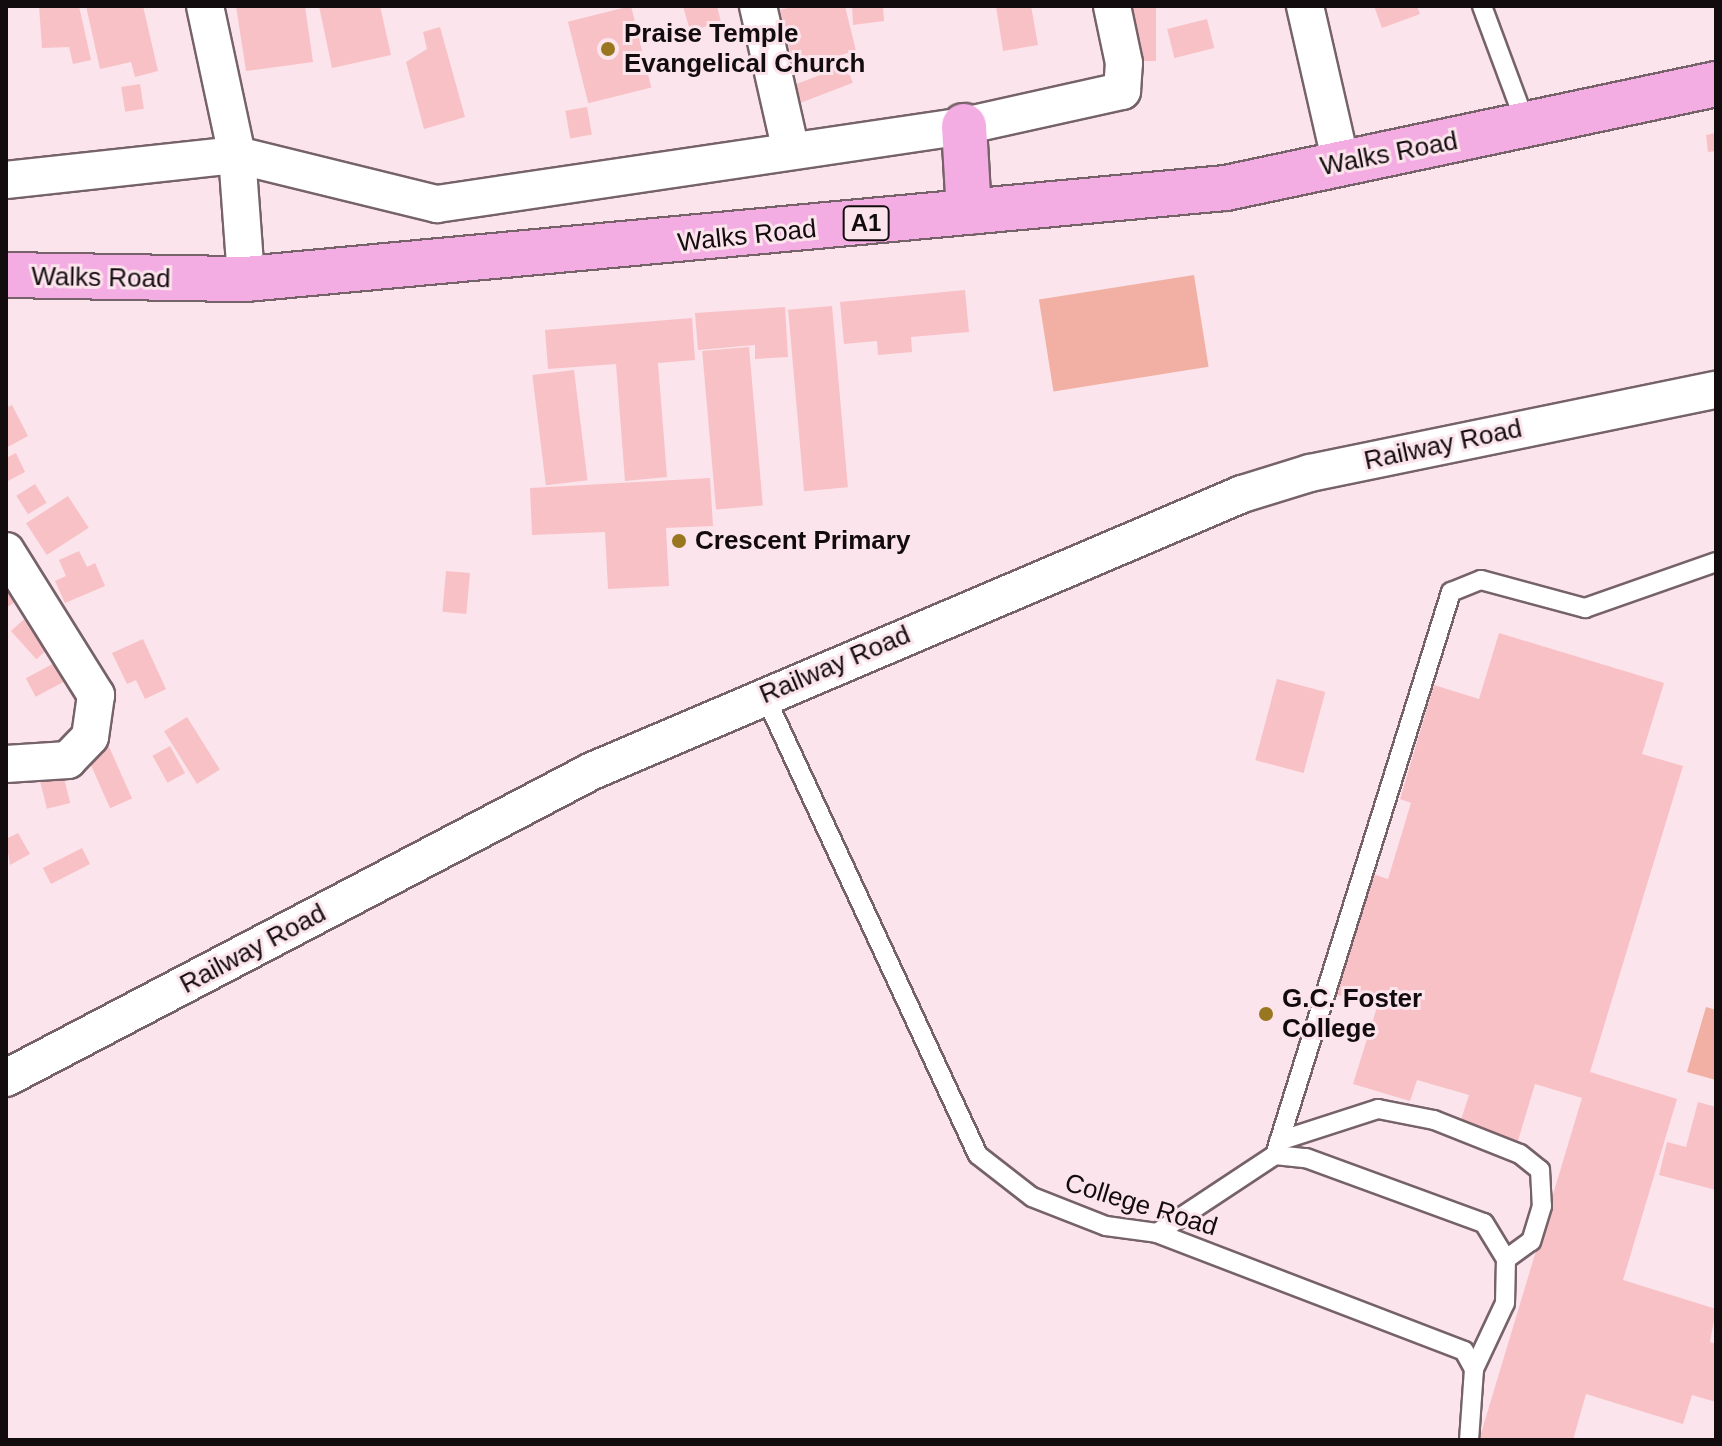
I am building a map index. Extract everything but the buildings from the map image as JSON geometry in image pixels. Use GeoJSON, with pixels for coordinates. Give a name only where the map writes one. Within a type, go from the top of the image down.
{"type":"FeatureCollection","features":[{"type":"Feature","properties":{"kind":"main road","name":"Walks Road"},"geometry":{"type":"LineString","coordinates":[[6,275],[246,279],[1226,188],[1716,84]]}},
{"type":"Feature","properties":{"kind":"main road"},"geometry":{"type":"LineString","coordinates":[[964,126],[969,212]]}},
{"type":"Feature","properties":{"kind":"street"},"geometry":{"type":"LineString","coordinates":[[205,6],[237,155],[246,279]]}},
{"type":"Feature","properties":{"kind":"street"},"geometry":{"type":"LineString","coordinates":[[758,6],[790,147]]}},
{"type":"Feature","properties":{"kind":"street"},"geometry":{"type":"LineString","coordinates":[[6,180],[237,155],[437,204],[790,147],[964,126],[1122,91],[1124,63],[1112,6]]}},
{"type":"Feature","properties":{"kind":"street"},"geometry":{"type":"LineString","coordinates":[[1305,6],[1341,163]]}},
{"type":"Feature","properties":{"kind":"street","name":"Railway Road"},"geometry":{"type":"LineString","coordinates":[[6,1078],[592,771],[764,694],[1242,494],[1310,473],[1716,390]]}},
{"type":"Feature","properties":{"kind":"street"},"geometry":{"type":"LineString","coordinates":[[6,551],[96,695],[90,737],[68,760],[6,764]]}},
{"type":"Feature","properties":{"kind":"lane"},"geometry":{"type":"LineString","coordinates":[[1482,6],[1527,126]]}},
{"type":"Feature","properties":{"kind":"lane"},"geometry":{"type":"LineString","coordinates":[[1277,1148],[1451,592],[1481,580],[1585,608],[1716,562]]}},
{"type":"Feature","properties":{"kind":"lane","name":"College Road"},"geometry":{"type":"LineString","coordinates":[[764,694],[978,1155],[1032,1197],[1106,1226],[1157,1233],[1448,1343],[1474,1369]]}},
{"type":"Feature","properties":{"kind":"lane"},"geometry":{"type":"LineString","coordinates":[[1157,1233],[1277,1148],[1378,1109],[1434,1120],[1520,1154],[1540,1170],[1542,1206],[1531,1241],[1506,1259]]}},
{"type":"Feature","properties":{"kind":"lane"},"geometry":{"type":"LineString","coordinates":[[1277,1148],[1484,1223],[1506,1259],[1505,1303],[1474,1369],[1469,1440]]}},
{"type":"Feature","properties":{"kind":"shaded area"},"geometry":{"type":"Polygon","coordinates":[[[1194,275],[1209,367],[1053,391],[1039,300],[1194,275]]]}},
{"type":"Feature","properties":{"kind":"shaded area"},"geometry":{"type":"Polygon","coordinates":[[[1706,1007],[1716,1010],[1716,1080],[1687,1072],[1706,1007]]]}},
{"type":"Feature","properties":{"kind":"place","name":"Praise Temple Evangelical Church"},"geometry":{"type":"Point","coordinates":[608,49]}},
{"type":"Feature","properties":{"kind":"place","name":"Crescent Primary"},"geometry":{"type":"Point","coordinates":[679,541]}},
{"type":"Feature","properties":{"kind":"place","name":"G.C. Foster College"},"geometry":{"type":"Point","coordinates":[1266,1014]}}]}
